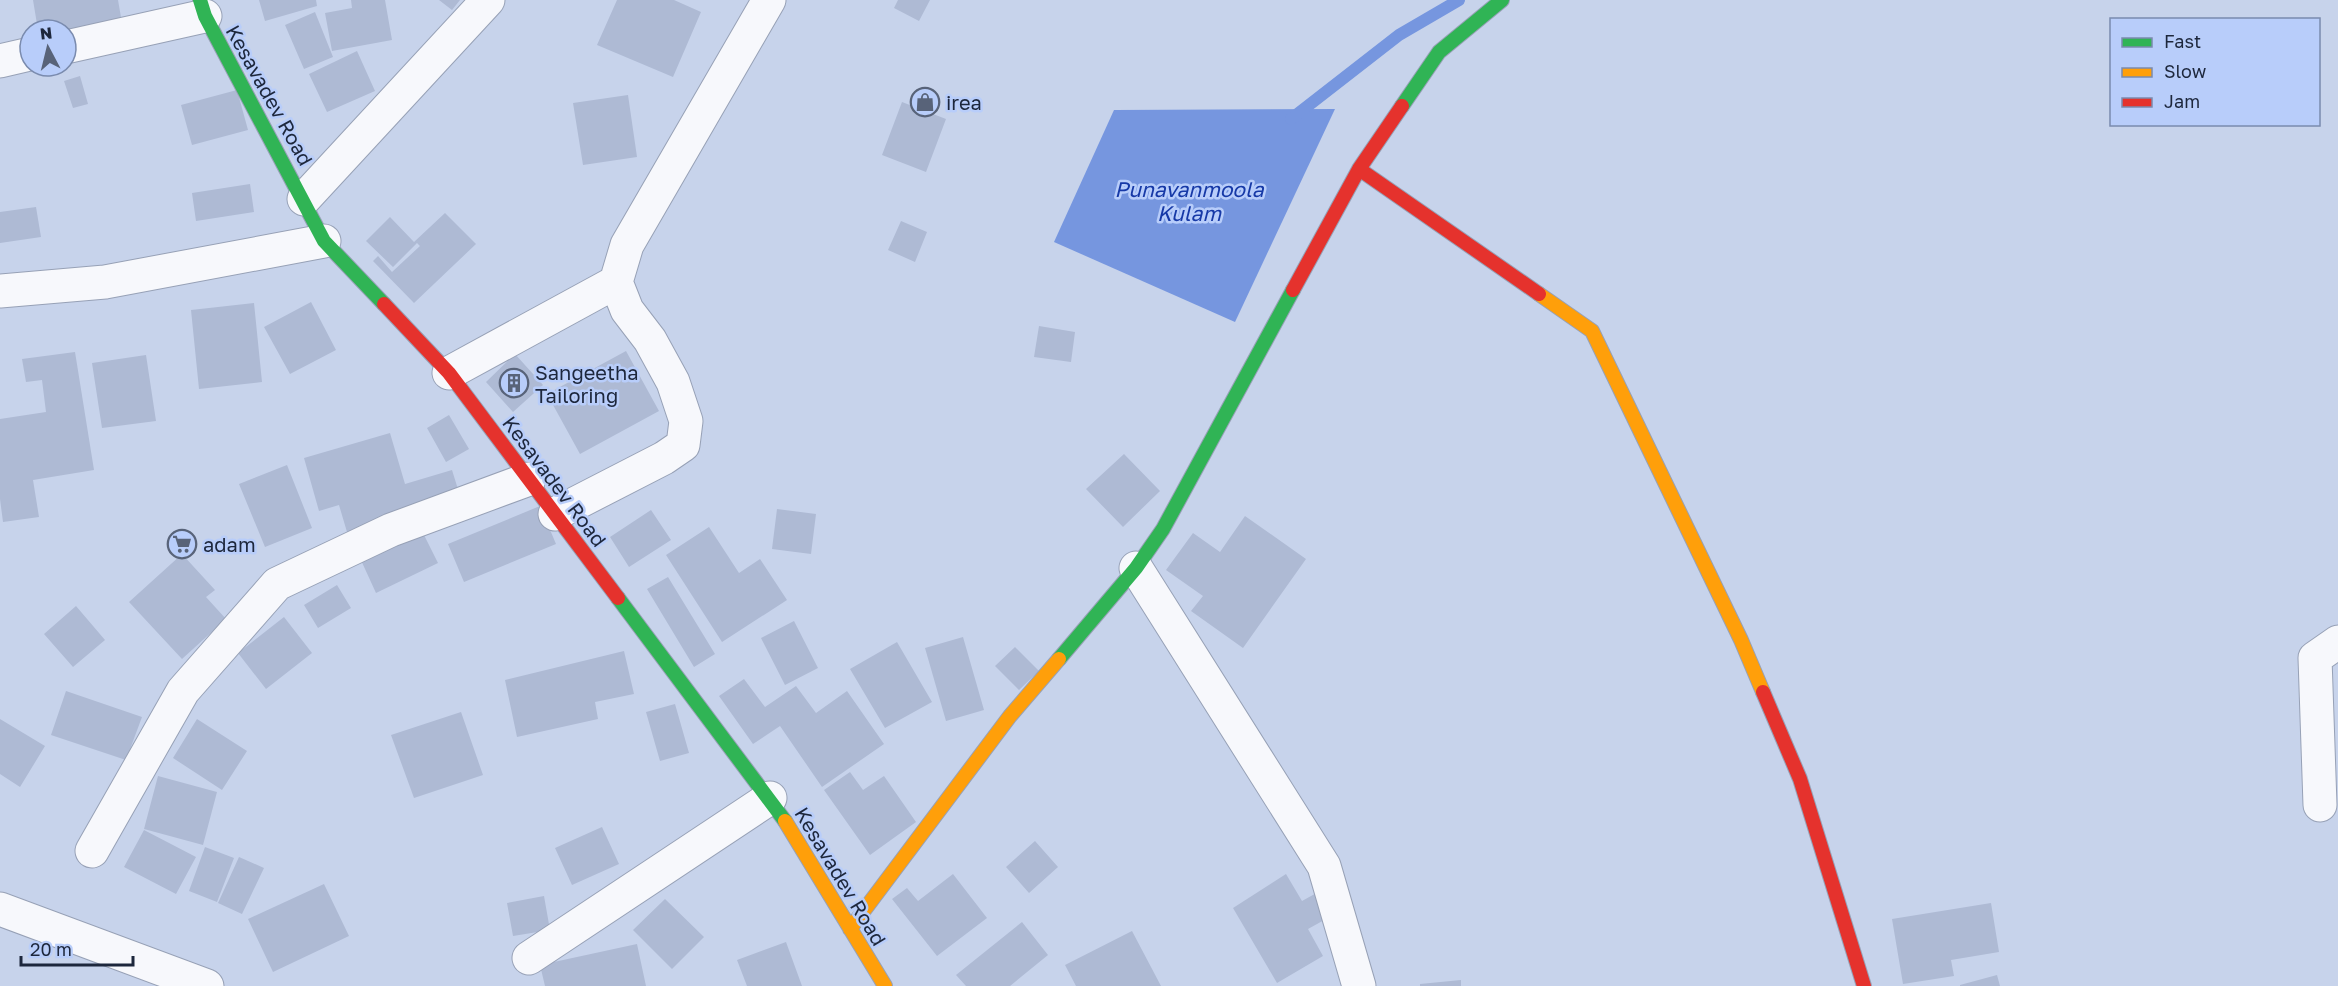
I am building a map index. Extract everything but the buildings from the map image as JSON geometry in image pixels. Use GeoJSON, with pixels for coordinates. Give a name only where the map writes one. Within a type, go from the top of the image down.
{"type":"FeatureCollection","features":[{"type":"Feature","properties":{"kind":"street"},"geometry":{"type":"LineString","coordinates":[[304,199],[488,0]]}},
{"type":"Feature","properties":{"kind":"street"},"geometry":{"type":"LineString","coordinates":[[555,514],[664,458],[683,445],[686,421],[673,382],[651,340],[627,310],[616,282],[627,245],[769,0]]}},
{"type":"Feature","properties":{"kind":"street"},"geometry":{"type":"LineString","coordinates":[[850,929],[1010,716],[1136,568],[1163,529],[1359,169],[1439,52],[1502,0]]}},
{"type":"Feature","properties":{"kind":"street"},"geometry":{"type":"LineString","coordinates":[[78,43],[203,8]]}},
{"type":"Feature","properties":{"kind":"street","name":"Kesavadev Road"},"geometry":{"type":"LineString","coordinates":[[203,8],[324,241],[449,373],[530,479],[770,798],[885,986]]}},
{"type":"Feature","properties":{"kind":"street"},"geometry":{"type":"LineString","coordinates":[[0,61],[18,57]]}},
{"type":"Feature","properties":{"kind":"street"},"geometry":{"type":"LineString","coordinates":[[1359,169],[1592,331],[1741,640],[1800,779],[1864,986]]}},
{"type":"Feature","properties":{"kind":"street"},"geometry":{"type":"LineString","coordinates":[[0,291],[105,282],[324,241]]}},
{"type":"Feature","properties":{"kind":"street"},"geometry":{"type":"LineString","coordinates":[[449,373],[616,282]]}},
{"type":"Feature","properties":{"kind":"street"},"geometry":{"type":"LineString","coordinates":[[92,851],[183,691],[277,584],[391,530],[530,479]]}},
{"type":"Feature","properties":{"kind":"street"},"geometry":{"type":"LineString","coordinates":[[1136,568],[1324,866],[1359,986]]}},
{"type":"Feature","properties":{"kind":"street"},"geometry":{"type":"LineString","coordinates":[[2320,805],[2315,658],[2338,642]]}},
{"type":"Feature","properties":{"kind":"street"},"geometry":{"type":"LineString","coordinates":[[529,958],[770,798]]}},
{"type":"Feature","properties":{"kind":"street"},"geometry":{"type":"LineString","coordinates":[[0,909],[207,986]]}},
{"type":"Feature","properties":{"kind":"water","name":"Punavanmoola Kulam"},"geometry":{"type":"Polygon","coordinates":[[[1335,109],[1235,322],[1054,242],[1114,110],[1335,109]]]}},
{"type":"Feature","properties":{"kind":"waterway"},"geometry":{"type":"LineString","coordinates":[[1291,119],[1399,35],[1459,0]]}},
{"type":"Feature","properties":{"kind":"traffic: fast"},"geometry":{"type":"LineString","coordinates":[[200,0],[205,16],[324,241],[384,304]]}},
{"type":"Feature","properties":{"kind":"traffic: fast"},"geometry":{"type":"LineString","coordinates":[[1402,106],[1439,52],[1502,0]]}},
{"type":"Feature","properties":{"kind":"traffic: fast"},"geometry":{"type":"LineString","coordinates":[[1059,659],[1136,568],[1163,529],[1293,290]]}},
{"type":"Feature","properties":{"kind":"traffic: fast"},"geometry":{"type":"LineString","coordinates":[[618,598],[785,821]]}},
{"type":"Feature","properties":{"kind":"traffic: slow"},"geometry":{"type":"LineString","coordinates":[[1539,294],[1592,331],[1741,640],[1763,692]]}},
{"type":"Feature","properties":{"kind":"traffic: slow"},"geometry":{"type":"LineString","coordinates":[[850,929],[1010,716],[1059,659]]}},
{"type":"Feature","properties":{"kind":"traffic: slow"},"geometry":{"type":"LineString","coordinates":[[785,821],[885,986]]}},
{"type":"Feature","properties":{"kind":"traffic: jam"},"geometry":{"type":"LineString","coordinates":[[1293,290],[1359,169],[1402,106]]}},
{"type":"Feature","properties":{"kind":"traffic: jam"},"geometry":{"type":"LineString","coordinates":[[1359,169],[1539,294]]}},
{"type":"Feature","properties":{"kind":"traffic: jam"},"geometry":{"type":"LineString","coordinates":[[384,304],[449,373],[618,598]]}},
{"type":"Feature","properties":{"kind":"traffic: jam"},"geometry":{"type":"LineString","coordinates":[[1763,692],[1800,779],[1864,986]]}},
{"type":"Feature","properties":{"kind":"place","name":"irea"},"geometry":{"type":"Point","coordinates":[925,102]}},
{"type":"Feature","properties":{"kind":"place","name":"Sangeetha Tailoring"},"geometry":{"type":"Point","coordinates":[514,383]}},
{"type":"Feature","properties":{"kind":"place","name":"adam"},"geometry":{"type":"Point","coordinates":[182,544]}}]}
